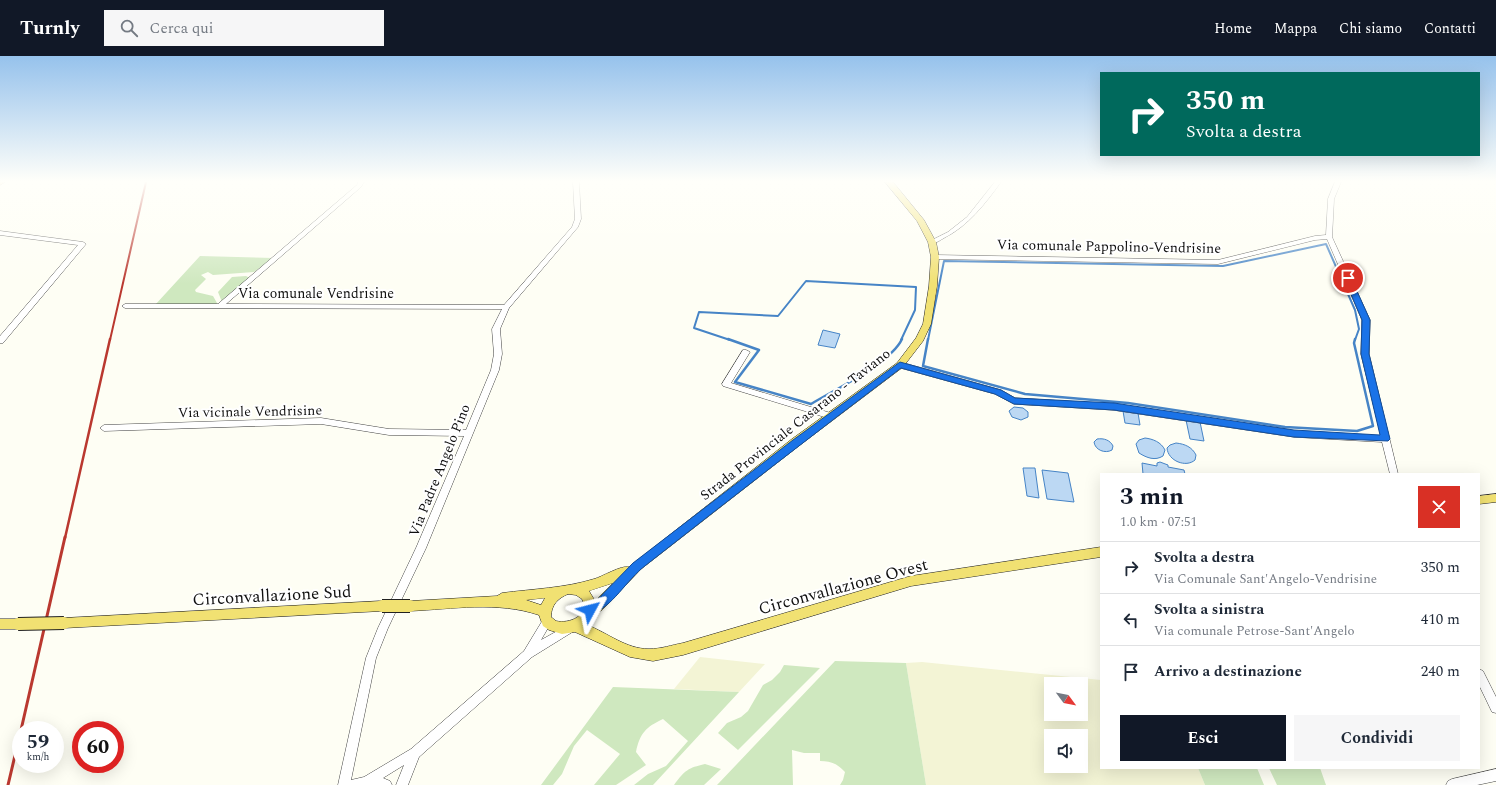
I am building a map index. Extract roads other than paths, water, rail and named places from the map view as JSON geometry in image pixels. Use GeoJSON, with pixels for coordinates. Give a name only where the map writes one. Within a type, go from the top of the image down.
{"type":"FeatureCollection","features":[{"type":"Feature","properties":{"kind":"main road","name":"Strada Provinciale Casarano - Taviano"},"geometry":{"type":"LineString","coordinates":[[588,614],[598,606],[637,566],[831,416],[900,365],[920,339],[926,324],[933,286],[935,256],[932,242],[917,216]]}},
{"type":"Feature","properties":{"kind":"main road"},"geometry":{"type":"LineString","coordinates":[[1480,500],[1496,498]]}},
{"type":"Feature","properties":{"kind":"main road","name":"Circonvallazione Ovest"},"geometry":{"type":"LineString","coordinates":[[573,627],[600,636],[629,652],[650,655],[683,649],[911,581],[1100,552]]}},
{"type":"Feature","properties":{"kind":"main road"},"geometry":{"type":"LineString","coordinates":[[546,617],[548,601],[557,593],[598,584],[613,579],[637,566]]}},
{"type":"Feature","properties":{"kind":"main road"},"geometry":{"type":"LineString","coordinates":[[491,601],[509,597],[579,590],[589,598],[588,614],[590,625],[600,636]]}},
{"type":"Feature","properties":{"kind":"main road","name":"Circonvallazione Sud"},"geometry":{"type":"LineString","coordinates":[[0,624],[64,623],[491,601],[521,604],[546,617],[553,626],[562,629],[573,627]]}},
{"type":"Feature","properties":{"kind":"main road"},"geometry":{"type":"LineString","coordinates":[[573,627],[588,614]]}},
{"type":"Feature","properties":{"kind":"street"},"geometry":{"type":"LineString","coordinates":[[220,306],[324,216]]}},
{"type":"Feature","properties":{"kind":"street","name":"Via Padre Angelo Pino"},"geometry":{"type":"LineString","coordinates":[[344,785],[371,658],[383,628],[421,548],[495,370],[498,354],[496,329],[506,307],[575,227],[578,216]]}},
{"type":"Feature","properties":{"kind":"street"},"geometry":{"type":"LineString","coordinates":[[932,242],[950,233],[971,216]]}},
{"type":"Feature","properties":{"kind":"street"},"geometry":{"type":"LineString","coordinates":[[1330,216],[1329,237],[1366,320],[1365,354],[1394,473]]}},
{"type":"Feature","properties":{"kind":"street"},"geometry":{"type":"LineString","coordinates":[[0,233],[83,244],[0,341]]}},
{"type":"Feature","properties":{"kind":"street","name":"Via comunale Pappolino-Vendrisine"},"geometry":{"type":"LineString","coordinates":[[935,256],[1218,262],[1315,238],[1329,237]]}},
{"type":"Feature","properties":{"kind":"street","name":"Via comunale Vendrisine"},"geometry":{"type":"LineString","coordinates":[[125,306],[506,307]]}},
{"type":"Feature","properties":{"kind":"street"},"geometry":{"type":"LineString","coordinates":[[746,352],[726,384],[831,416]]}},
{"type":"Feature","properties":{"kind":"street"},"geometry":{"type":"LineString","coordinates":[[900,365],[998,392],[1014,401],[1114,407],[1294,434],[1385,439]]}},
{"type":"Feature","properties":{"kind":"street","name":"Via vicinale Vendrisine"},"geometry":{"type":"LineString","coordinates":[[104,428],[321,421],[390,432],[468,433]]}},
{"type":"Feature","properties":{"kind":"street"},"geometry":{"type":"LineString","coordinates":[[528,654],[546,617]]}},
{"type":"Feature","properties":{"kind":"street"},"geometry":{"type":"LineString","coordinates":[[353,785],[367,781],[415,753],[528,654],[573,627]]}},
{"type":"Feature","properties":{"kind":"street"},"geometry":{"type":"LineString","coordinates":[[1480,676],[1496,708]]}},
{"type":"Feature","properties":{"kind":"street"},"geometry":{"type":"LineString","coordinates":[[402,785],[415,753]]}},
{"type":"Feature","properties":{"kind":"street"},"geometry":{"type":"LineString","coordinates":[[1452,785],[1496,775]]}},
{"type":"Feature","properties":{"kind":"street"},"geometry":{"type":"LineString","coordinates":[[367,781],[386,785]]}},
{"type":"Feature","properties":{"kind":"water"},"geometry":{"type":"Polygon","coordinates":[[[823,330],[840,334],[835,348],[818,345],[823,330]]]}},
{"type":"Feature","properties":{"kind":"water"},"geometry":{"type":"Polygon","coordinates":[[[1014,407],[1023,408],[1028,412],[1028,417],[1021,420],[1012,417],[1009,411],[1014,407]]]}},
{"type":"Feature","properties":{"kind":"water"},"geometry":{"type":"Polygon","coordinates":[[[1123,411],[1138,413],[1140,425],[1125,423],[1123,411]]]}},
{"type":"Feature","properties":{"kind":"water"},"geometry":{"type":"Polygon","coordinates":[[[1186,420],[1200,422],[1204,441],[1190,439],[1186,420]]]}},
{"type":"Feature","properties":{"kind":"water"},"geometry":{"type":"Polygon","coordinates":[[[1145,438],[1154,440],[1161,445],[1165,450],[1163,456],[1160,458],[1151,458],[1139,453],[1136,444],[1139,440],[1145,438]]]}},
{"type":"Feature","properties":{"kind":"water"},"geometry":{"type":"Polygon","coordinates":[[[1097,439],[1104,439],[1108,441],[1113,446],[1112,450],[1106,452],[1098,449],[1094,442],[1097,439]]]}},
{"type":"Feature","properties":{"kind":"water"},"geometry":{"type":"Polygon","coordinates":[[[1176,443],[1190,448],[1196,455],[1195,460],[1182,463],[1174,460],[1168,453],[1167,448],[1176,443]]]}},
{"type":"Feature","properties":{"kind":"water"},"geometry":{"type":"Polygon","coordinates":[[[1160,462],[1168,465],[1168,467],[1184,470],[1185,473],[1143,473],[1142,463],[1157,466],[1157,463],[1160,462]]]}},
{"type":"Feature","properties":{"kind":"water"},"geometry":{"type":"Polygon","coordinates":[[[1023,468],[1035,468],[1039,498],[1027,496],[1023,468]]]}},
{"type":"Feature","properties":{"kind":"water"},"geometry":{"type":"Polygon","coordinates":[[[1042,470],[1068,473],[1074,502],[1047,499],[1042,470]]]}},
{"type":"Feature","properties":{"kind":"waterway"},"geometry":{"type":"LineString","coordinates":[[928,340],[944,261],[1223,266],[1326,244],[1355,310],[1359,329],[1355,340]]}},
{"type":"Feature","properties":{"kind":"waterway"},"geometry":{"type":"LineString","coordinates":[[730,340],[694,328],[699,312],[778,316],[806,281],[916,287],[915,310],[901,340]]}},
{"type":"Feature","properties":{"kind":"waterway"},"geometry":{"type":"LineString","coordinates":[[728,339],[759,350],[735,382],[811,404],[847,384],[874,366],[896,348],[902,339]]}},
{"type":"Feature","properties":{"kind":"waterway"},"geometry":{"type":"LineString","coordinates":[[928,339],[923,366],[1025,394],[1128,403],[1285,427],[1357,431],[1373,426],[1354,343],[1355,339]]}},
{"type":"Feature","properties":{"kind":"railway"},"geometry":{"type":"LineString","coordinates":[[110,340],[138,216]]}},
{"type":"Feature","properties":{"kind":"railway"},"geometry":{"type":"LineString","coordinates":[[65,538],[110,339]]}},
{"type":"Feature","properties":{"kind":"railway"},"geometry":{"type":"LineString","coordinates":[[8,785],[65,537]]}}]}
